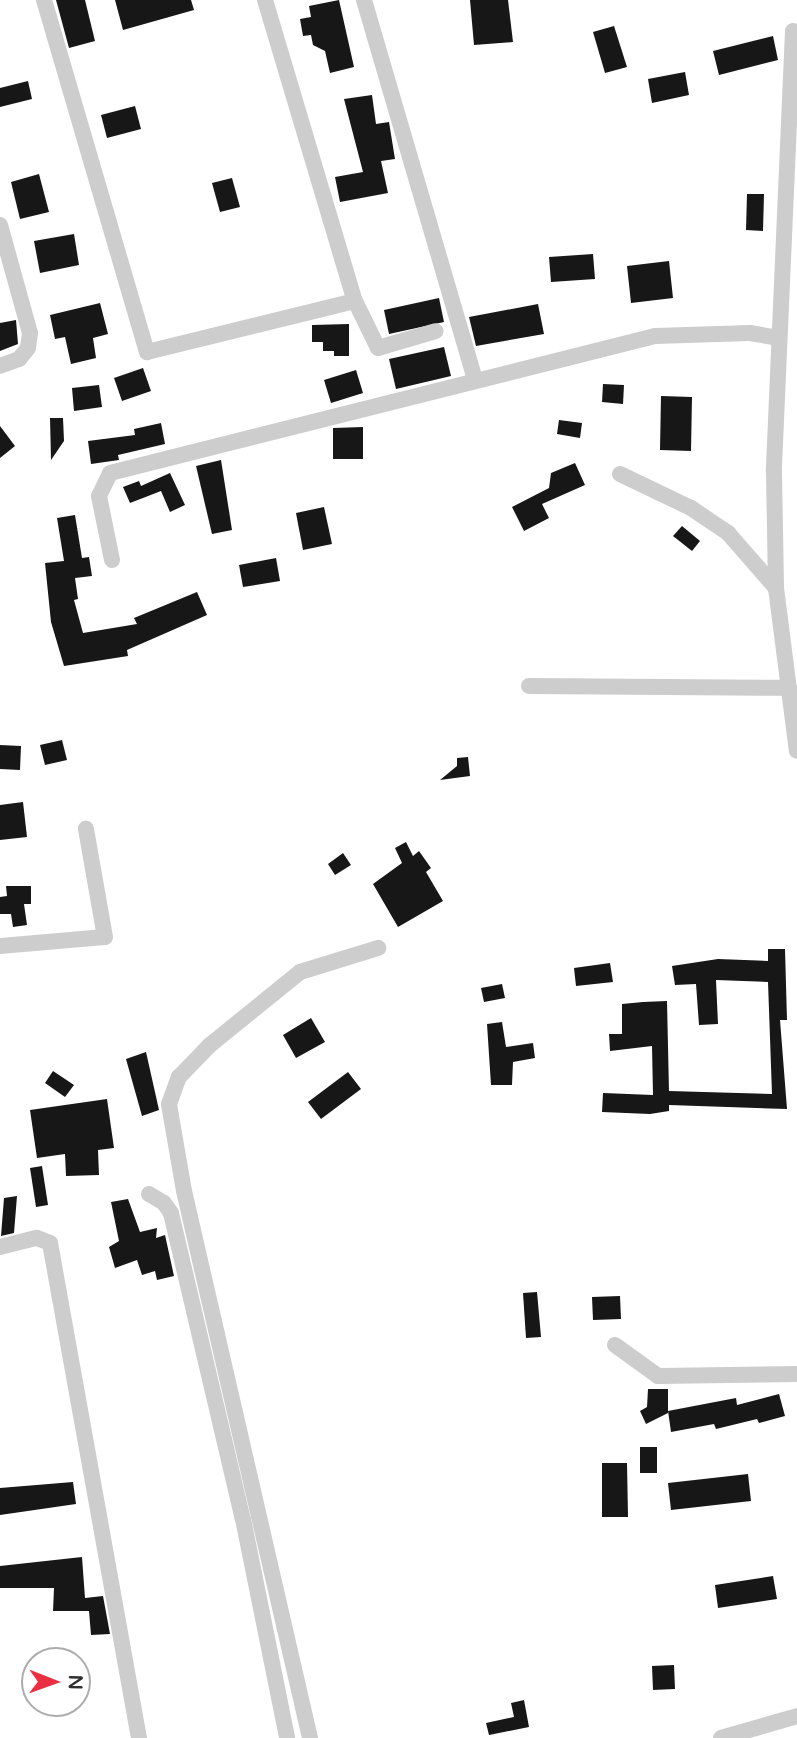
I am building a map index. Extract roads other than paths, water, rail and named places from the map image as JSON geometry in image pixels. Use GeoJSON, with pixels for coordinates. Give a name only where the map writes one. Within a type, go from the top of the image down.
{"type":"FeatureCollection","features":[{"type":"Feature","properties":{"kind":"street"},"geometry":{"type":"LineString","coordinates":[[44,0],[147,352],[355,301]]}},
{"type":"Feature","properties":{"kind":"street"},"geometry":{"type":"LineString","coordinates":[[265,0],[355,301],[378,348],[436,331]]}},
{"type":"Feature","properties":{"kind":"street"},"geometry":{"type":"LineString","coordinates":[[364,0],[475,380]]}},
{"type":"Feature","properties":{"kind":"street"},"geometry":{"type":"LineString","coordinates":[[793,31],[778,338],[776,587],[797,751]]}},
{"type":"Feature","properties":{"kind":"street"},"geometry":{"type":"LineString","coordinates":[[0,225],[30,333],[28,348],[19,359],[0,366]]}},
{"type":"Feature","properties":{"kind":"street"},"geometry":{"type":"LineString","coordinates":[[112,560],[99,496],[110,473],[655,336],[750,333],[778,338]]}},
{"type":"Feature","properties":{"kind":"street"},"geometry":{"type":"LineString","coordinates":[[620,474],[691,508],[728,533],[776,587]]}},
{"type":"Feature","properties":{"kind":"street"},"geometry":{"type":"LineString","coordinates":[[529,686],[789,688]]}},
{"type":"Feature","properties":{"kind":"street"},"geometry":{"type":"LineString","coordinates":[[0,946],[105,937],[86,829]]}},
{"type":"Feature","properties":{"kind":"street"},"geometry":{"type":"LineString","coordinates":[[310,1738],[184,1191],[169,1104],[179,1077],[210,1045],[300,972],[378,948]]}},
{"type":"Feature","properties":{"kind":"street"},"geometry":{"type":"LineString","coordinates":[[149,1194],[164,1203],[171,1213],[243,1519],[287,1738]]}},
{"type":"Feature","properties":{"kind":"street"},"geometry":{"type":"LineString","coordinates":[[0,1247],[37,1238],[50,1243],[139,1738]]}},
{"type":"Feature","properties":{"kind":"street"},"geometry":{"type":"LineString","coordinates":[[615,1345],[657,1376],[797,1374]]}},
{"type":"Feature","properties":{"kind":"street"},"geometry":{"type":"LineString","coordinates":[[721,1738],[797,1716]]}}]}
